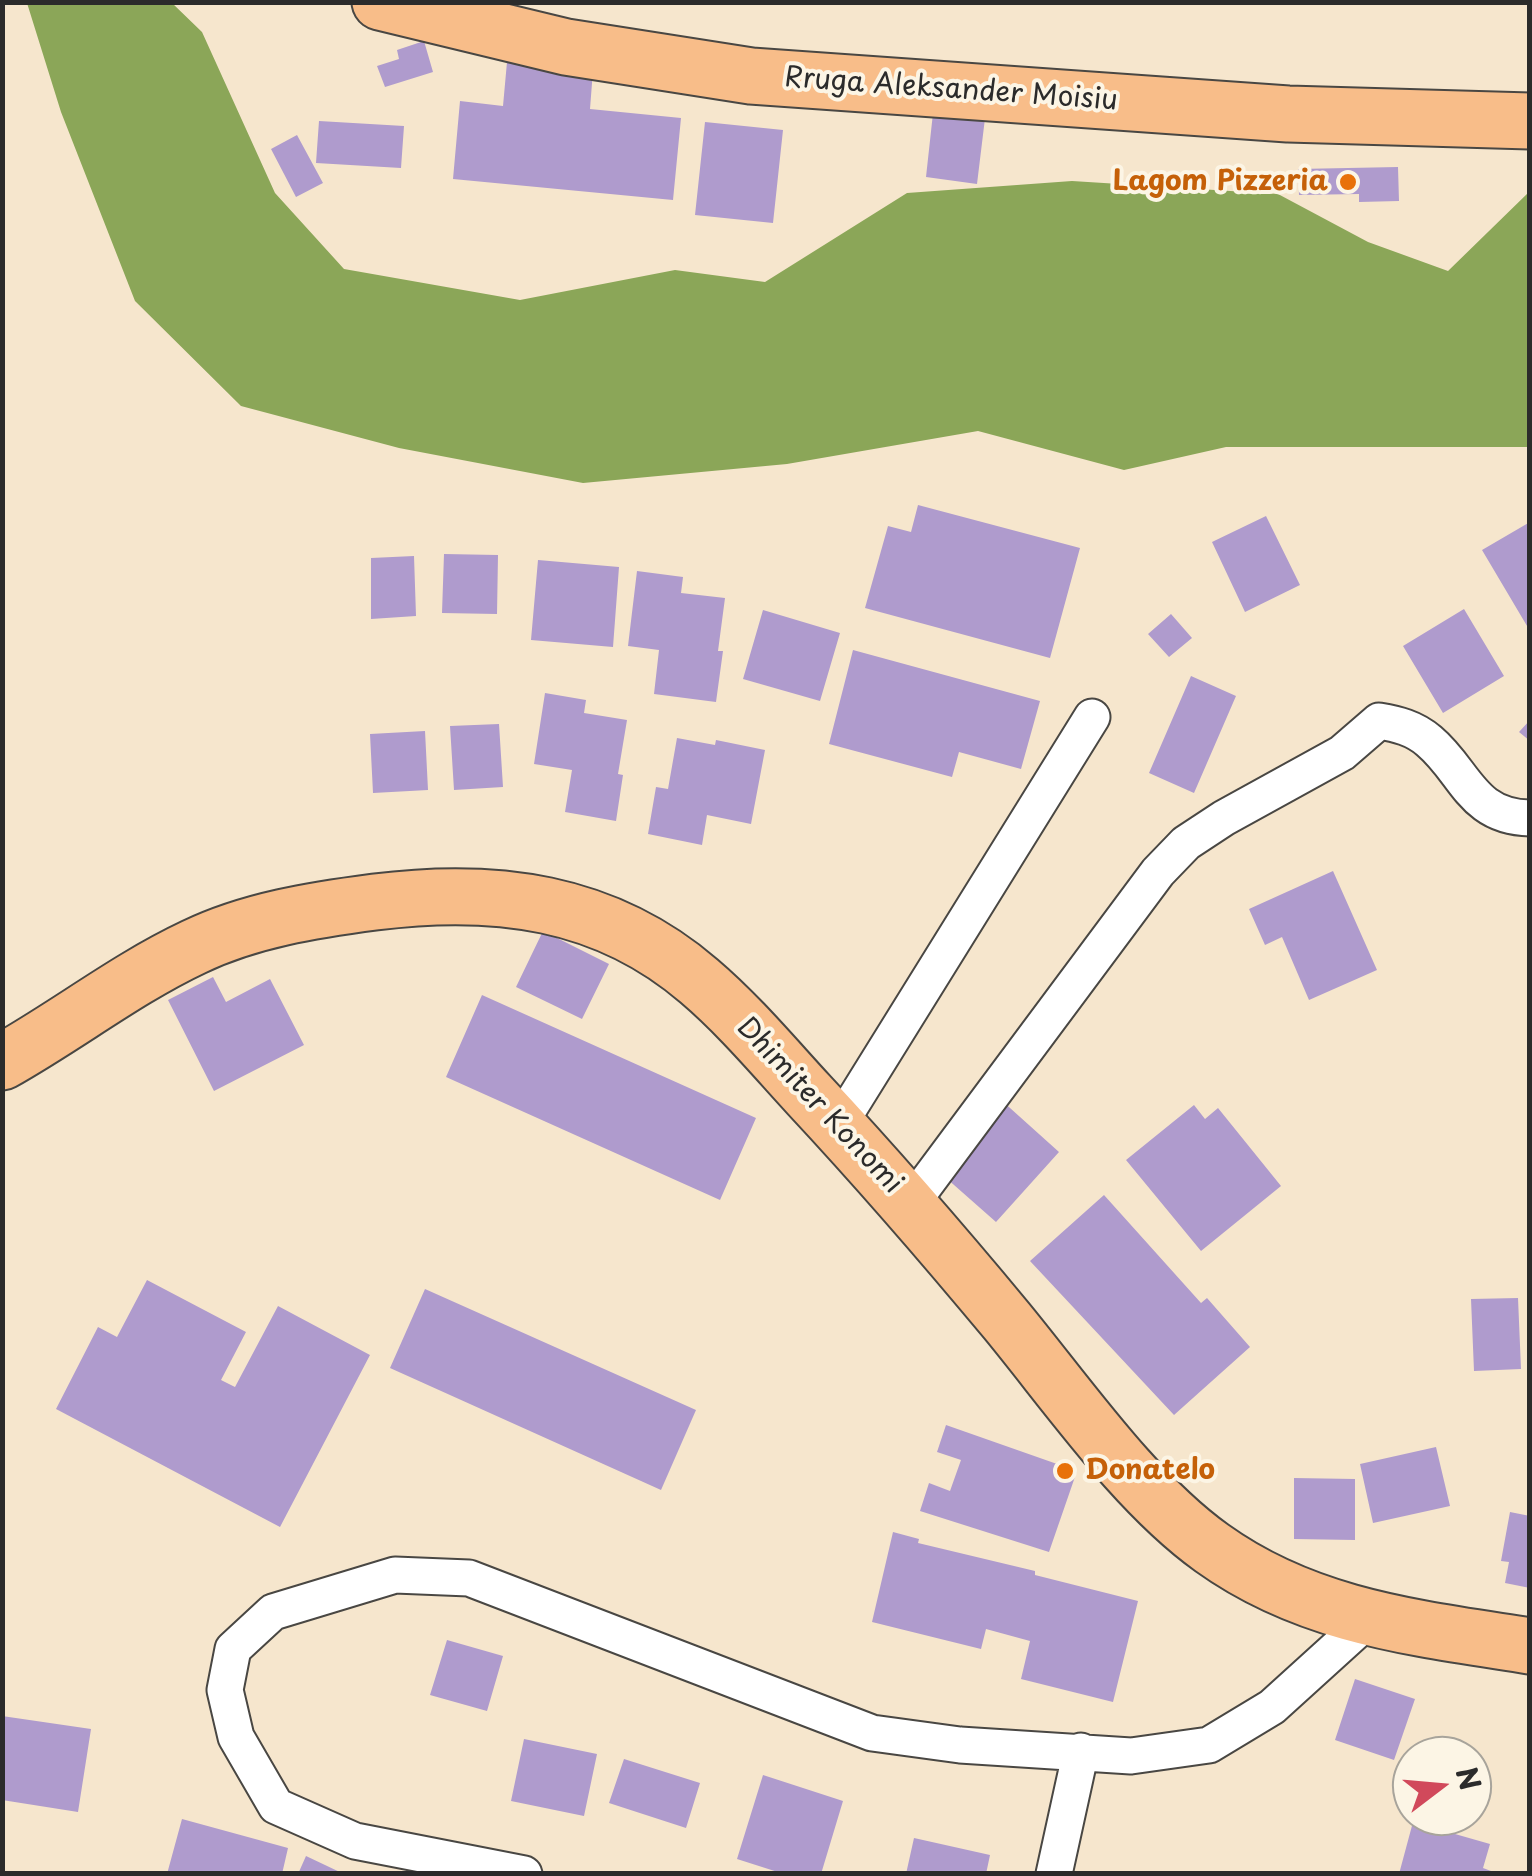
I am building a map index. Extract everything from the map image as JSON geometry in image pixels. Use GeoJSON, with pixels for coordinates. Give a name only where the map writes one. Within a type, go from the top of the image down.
{"type":"FeatureCollection","features":[{"type":"Feature","properties":{"kind":"main road","name":"Rruga Aleksander Moisiu"},"geometry":{"type":"LineString","coordinates":[[380,2],[566,47],[751,76],[1288,114],[1530,121]]}},
{"type":"Feature","properties":{"kind":"main road","name":"Dhimiter Konomi"},"geometry":{"type":"LineString","coordinates":[[2,1062],[140,975],[199,944],[312,910],[451,896],[535,901],[583,914],[659,951],[700,981],[910,1205],[1174,1518],[1212,1548],[1280,1589],[1320,1606],[1370,1619],[1530,1646]]}},
{"type":"Feature","properties":{"kind":"street"},"geometry":{"type":"LineString","coordinates":[[838,1126],[1092,718]]}},
{"type":"Feature","properties":{"kind":"street"},"geometry":{"type":"LineString","coordinates":[[910,1205],[1158,872],[1186,844],[1224,818],[1342,753],[1378,722],[1404,726],[1430,741],[1482,805],[1512,818],[1530,818]]}},
{"type":"Feature","properties":{"kind":"street"},"geometry":{"type":"LineString","coordinates":[[524,1874],[355,1840],[276,1806],[236,1737],[225,1690],[233,1648],[273,1612],[394,1576],[469,1578],[872,1733],[960,1745],[1131,1756],[1209,1746],[1272,1707],[1370,1619]]}},
{"type":"Feature","properties":{"kind":"street"},"geometry":{"type":"LineString","coordinates":[[1054,1874],[1081,1752]]}},
{"type":"Feature","properties":{"kind":"green space"},"geometry":{"type":"Polygon","coordinates":[[[27,3],[172,3],[202,32],[275,193],[344,269],[520,300],[675,270],[765,282],[907,193],[1072,181],[1278,194],[1368,242],[1448,271],[1529,192],[1529,447],[1226,447],[1124,470],[978,431],[787,464],[583,483],[399,448],[241,406],[135,301],[61,112],[27,3]]]}},
{"type":"Feature","properties":{"kind":"building"},"geometry":{"type":"Polygon","coordinates":[[[424,41],[433,72],[385,87],[377,66],[399,59],[397,50],[424,41]]]}},
{"type":"Feature","properties":{"kind":"building"},"geometry":{"type":"Polygon","coordinates":[[[507,62],[593,70],[590,109],[681,118],[673,200],[453,179],[460,101],[503,106],[507,62]]]}},
{"type":"Feature","properties":{"kind":"building"},"geometry":{"type":"Polygon","coordinates":[[[934,104],[986,110],[977,184],[926,177],[934,104]]]}},
{"type":"Feature","properties":{"kind":"building"},"geometry":{"type":"Polygon","coordinates":[[[319,121],[404,126],[401,168],[316,163],[319,121]]]}},
{"type":"Feature","properties":{"kind":"building"},"geometry":{"type":"Polygon","coordinates":[[[705,122],[783,130],[773,223],[695,215],[705,122]]]}},
{"type":"Feature","properties":{"kind":"building"},"geometry":{"type":"Polygon","coordinates":[[[297,135],[323,183],[296,197],[271,149],[297,135]]]}},
{"type":"Feature","properties":{"kind":"building","name":"Lagom Pizzeria"},"geometry":{"type":"Polygon","coordinates":[[[1398,167],[1399,201],[1359,202],[1359,194],[1299,195],[1298,169],[1398,167]]]}},
{"type":"Feature","properties":{"kind":"building"},"geometry":{"type":"Polygon","coordinates":[[[918,505],[1080,548],[1050,658],[865,608],[888,526],[911,532],[918,505]]]}},
{"type":"Feature","properties":{"kind":"building"},"geometry":{"type":"Polygon","coordinates":[[[1266,516],[1300,585],[1245,612],[1212,542],[1266,516]]]}},
{"type":"Feature","properties":{"kind":"building"},"geometry":{"type":"Polygon","coordinates":[[[1530,522],[1530,631],[1482,550],[1530,522]]]}},
{"type":"Feature","properties":{"kind":"building"},"geometry":{"type":"Polygon","coordinates":[[[444,554],[498,555],[497,614],[442,613],[444,554]]]}},
{"type":"Feature","properties":{"kind":"building"},"geometry":{"type":"Polygon","coordinates":[[[414,556],[416,616],[371,619],[371,558],[414,556]]]}},
{"type":"Feature","properties":{"kind":"building"},"geometry":{"type":"Polygon","coordinates":[[[538,560],[619,567],[613,647],[531,640],[538,560]]]}},
{"type":"Feature","properties":{"kind":"building"},"geometry":{"type":"Polygon","coordinates":[[[637,571],[683,577],[681,593],[725,598],[716,702],[654,694],[659,650],[628,646],[637,571]]]}},
{"type":"Feature","properties":{"kind":"building"},"geometry":{"type":"Polygon","coordinates":[[[1464,609],[1504,676],[1443,713],[1403,646],[1464,609]]]}},
{"type":"Feature","properties":{"kind":"building"},"geometry":{"type":"Polygon","coordinates":[[[763,610],[840,633],[820,701],[743,679],[763,610]]]}},
{"type":"Feature","properties":{"kind":"building"},"geometry":{"type":"Polygon","coordinates":[[[1171,614],[1192,638],[1169,657],[1148,634],[1171,614]]]}},
{"type":"Feature","properties":{"kind":"building"},"geometry":{"type":"Polygon","coordinates":[[[853,650],[1040,701],[1021,769],[959,752],[952,777],[829,744],[853,650]]]}},
{"type":"Feature","properties":{"kind":"building"},"geometry":{"type":"Polygon","coordinates":[[[1191,676],[1236,696],[1194,793],[1149,773],[1191,676]]]}},
{"type":"Feature","properties":{"kind":"building"},"geometry":{"type":"Polygon","coordinates":[[[545,693],[586,700],[584,713],[627,720],[618,774],[623,775],[616,821],[565,812],[572,770],[534,764],[545,693]]]}},
{"type":"Feature","properties":{"kind":"building"},"geometry":{"type":"Polygon","coordinates":[[[1530,720],[1530,741],[1519,732],[1530,720]]]}},
{"type":"Feature","properties":{"kind":"building"},"geometry":{"type":"Polygon","coordinates":[[[499,724],[503,787],[454,790],[450,726],[499,724]]]}},
{"type":"Feature","properties":{"kind":"building"},"geometry":{"type":"Polygon","coordinates":[[[425,731],[428,790],[373,793],[370,734],[425,731]]]}},
{"type":"Feature","properties":{"kind":"building"},"geometry":{"type":"Polygon","coordinates":[[[677,738],[715,745],[716,740],[765,750],[751,824],[707,815],[702,845],[648,834],[656,787],[668,789],[677,738]]]}},
{"type":"Feature","properties":{"kind":"building"},"geometry":{"type":"Polygon","coordinates":[[[1333,871],[1377,970],[1309,1000],[1282,937],[1265,945],[1249,909],[1333,871]]]}},
{"type":"Feature","properties":{"kind":"building"},"geometry":{"type":"Polygon","coordinates":[[[543,931],[609,964],[582,1019],[516,987],[543,931]]]}},
{"type":"Feature","properties":{"kind":"building"},"geometry":{"type":"Polygon","coordinates":[[[213,977],[226,1002],[270,979],[304,1045],[214,1091],[168,1000],[213,977]]]}},
{"type":"Feature","properties":{"kind":"building"},"geometry":{"type":"Polygon","coordinates":[[[482,995],[756,1118],[720,1200],[446,1077],[482,995]]]}},
{"type":"Feature","properties":{"kind":"building"},"geometry":{"type":"Polygon","coordinates":[[[1000,1099],[1059,1152],[996,1222],[937,1170],[1000,1099]]]}},
{"type":"Feature","properties":{"kind":"building"},"geometry":{"type":"Polygon","coordinates":[[[1194,1105],[1205,1119],[1218,1108],[1281,1186],[1201,1251],[1126,1160],[1194,1105]]]}},
{"type":"Feature","properties":{"kind":"building"},"geometry":{"type":"Polygon","coordinates":[[[1104,1195],[1201,1303],[1207,1298],[1250,1347],[1174,1415],[1030,1261],[1104,1195]]]}},
{"type":"Feature","properties":{"kind":"building"},"geometry":{"type":"Polygon","coordinates":[[[147,1280],[246,1332],[221,1380],[235,1387],[278,1306],[370,1355],[280,1527],[56,1409],[98,1327],[117,1337],[147,1280]]]}},
{"type":"Feature","properties":{"kind":"building"},"geometry":{"type":"Polygon","coordinates":[[[425,1289],[696,1410],[661,1490],[390,1368],[425,1289]]]}},
{"type":"Feature","properties":{"kind":"building"},"geometry":{"type":"Polygon","coordinates":[[[1518,1298],[1521,1369],[1474,1371],[1471,1299],[1518,1298]]]}},
{"type":"Feature","properties":{"kind":"building"},"geometry":{"type":"Polygon","coordinates":[[[946,1425],[1077,1471],[1049,1552],[920,1511],[929,1483],[950,1491],[961,1460],[937,1452],[946,1425]]]}},
{"type":"Feature","properties":{"kind":"building"},"geometry":{"type":"Polygon","coordinates":[[[1436,1447],[1450,1506],[1373,1523],[1360,1464],[1436,1447]]]}},
{"type":"Feature","properties":{"kind":"building"},"geometry":{"type":"Polygon","coordinates":[[[1294,1478],[1355,1479],[1355,1540],[1294,1539],[1294,1478]]]}},
{"type":"Feature","properties":{"kind":"building"},"geometry":{"type":"Polygon","coordinates":[[[1510,1512],[1530,1516],[1530,1588],[1505,1583],[1509,1562],[1501,1561],[1510,1512]]]}},
{"type":"Feature","properties":{"kind":"building"},"geometry":{"type":"Polygon","coordinates":[[[893,1532],[919,1539],[918,1543],[1138,1601],[1113,1702],[1021,1679],[1030,1641],[986,1629],[981,1649],[872,1622],[893,1532]]]}},
{"type":"Feature","properties":{"kind":"building"},"geometry":{"type":"Polygon","coordinates":[[[447,1640],[503,1656],[487,1711],[430,1695],[447,1640]]]}},
{"type":"Feature","properties":{"kind":"building"},"geometry":{"type":"Polygon","coordinates":[[[1355,1679],[1415,1699],[1402,1736],[1392,1736],[1392,1759],[1335,1740],[1355,1679]]]}},
{"type":"Feature","properties":{"kind":"building"},"geometry":{"type":"Polygon","coordinates":[[[2,1716],[91,1729],[78,1812],[2,1800],[2,1716]]]}},
{"type":"Feature","properties":{"kind":"building"},"geometry":{"type":"Polygon","coordinates":[[[524,1739],[597,1754],[584,1816],[511,1801],[524,1739]]]}},
{"type":"Feature","properties":{"kind":"building"},"geometry":{"type":"Polygon","coordinates":[[[624,1759],[700,1783],[686,1828],[609,1803],[624,1759]]]}},
{"type":"Feature","properties":{"kind":"building"},"geometry":{"type":"Polygon","coordinates":[[[763,1775],[843,1801],[821,1874],[784,1874],[737,1859],[763,1775]]]}},
{"type":"Feature","properties":{"kind":"building"},"geometry":{"type":"Polygon","coordinates":[[[182,1819],[288,1848],[282,1874],[167,1874],[182,1819]]]}},
{"type":"Feature","properties":{"kind":"building"},"geometry":{"type":"Polygon","coordinates":[[[1409,1836],[1462,1836],[1490,1844],[1483,1868],[1499,1874],[1399,1874],[1409,1836]]]}},
{"type":"Feature","properties":{"kind":"building"},"geometry":{"type":"Polygon","coordinates":[[[914,1838],[990,1855],[986,1874],[906,1874],[914,1838]]]}},
{"type":"Feature","properties":{"kind":"building"},"geometry":{"type":"Polygon","coordinates":[[[306,1856],[344,1874],[298,1874],[306,1856]]]}},
{"type":"Feature","properties":{"kind":"place","name":"Lagom Pizzeria"},"geometry":{"type":"Point","coordinates":[1348,182]}},
{"type":"Feature","properties":{"kind":"place","name":"Donatelo"},"geometry":{"type":"Point","coordinates":[1065,1471]}}]}
